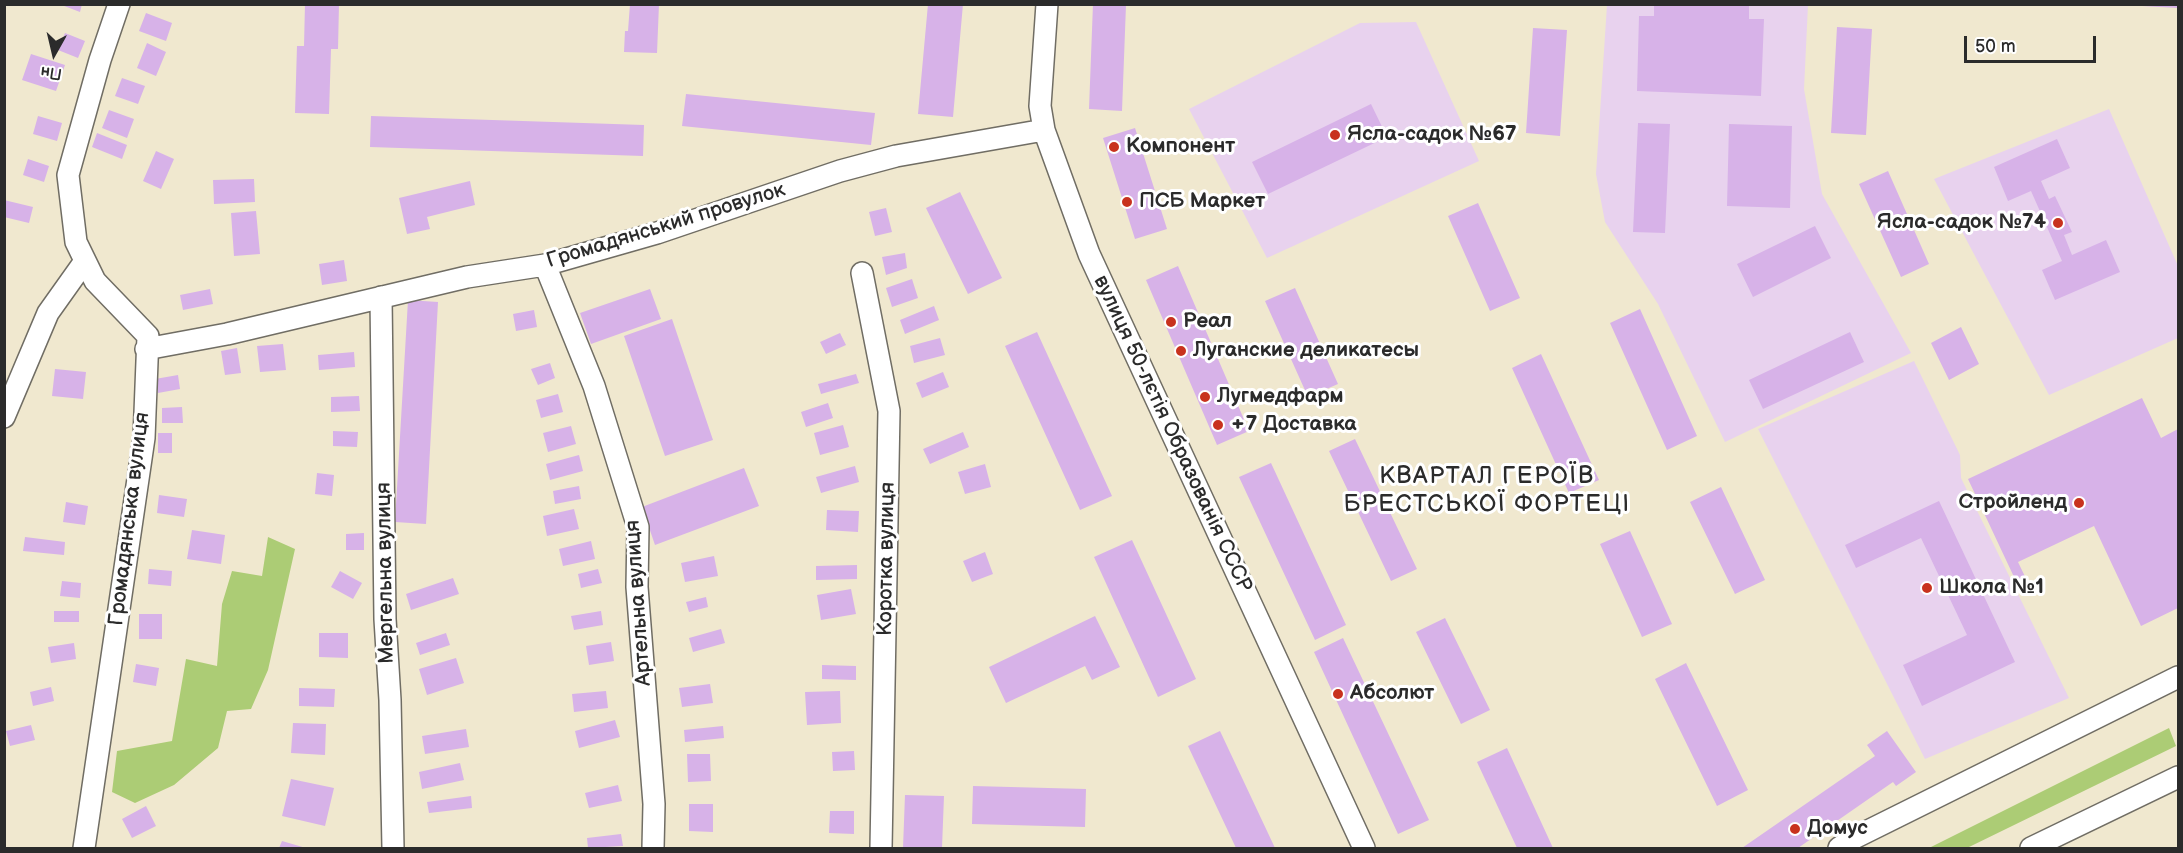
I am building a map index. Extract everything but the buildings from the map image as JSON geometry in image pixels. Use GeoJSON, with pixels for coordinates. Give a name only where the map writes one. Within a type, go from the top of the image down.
{"type":"FeatureCollection","features":[{"type":"Feature","properties":{"kind":"street","name":"Громадянська вулиця"},"geometry":{"type":"LineString","coordinates":[[84,849],[144,438],[148,336],[95,281],[85,261],[76,242],[68,175],[100,60],[119,4]]}},
{"type":"Feature","properties":{"kind":"street","name":"вулиця 50-лєтія Образованія СССР"},"geometry":{"type":"LineString","coordinates":[[1047,4],[1040,106],[1044,130],[1089,254],[1364,849]]}},
{"type":"Feature","properties":{"kind":"street","name":"Громадянський провулок"},"geometry":{"type":"LineString","coordinates":[[146,349],[227,334],[467,277],[545,265],[657,233],[840,171],[896,156],[1044,130]]}},
{"type":"Feature","properties":{"kind":"street"},"geometry":{"type":"LineString","coordinates":[[4,417],[48,313],[85,261]]}},
{"type":"Feature","properties":{"kind":"street","name":"Артельна вулиця"},"geometry":{"type":"LineString","coordinates":[[545,265],[594,386],[638,527],[637,587],[654,804],[653,849]]}},
{"type":"Feature","properties":{"kind":"street","name":"Коротка вулиця"},"geometry":{"type":"LineString","coordinates":[[862,273],[890,411],[881,849]]}},
{"type":"Feature","properties":{"kind":"street","name":"Мергельна вулиця"},"geometry":{"type":"LineString","coordinates":[[381,297],[385,619],[390,700],[393,849]]}},
{"type":"Feature","properties":{"kind":"street"},"geometry":{"type":"LineString","coordinates":[[1839,849],[1854,838],[2178,677]]}},
{"type":"Feature","properties":{"kind":"street"},"geometry":{"type":"LineString","coordinates":[[2031,849],[2178,777]]}},
{"type":"Feature","properties":{"kind":"shaded area"},"geometry":{"type":"Polygon","coordinates":[[[1607,5],[1808,5],[1804,89],[1822,194],[1911,353],[1725,442],[1658,304],[1605,222],[1596,174],[1607,5]]]}},
{"type":"Feature","properties":{"kind":"shaded area","name":"Ясла-садок №67"},"geometry":{"type":"Polygon","coordinates":[[[1416,22],[1479,161],[1267,258],[1189,109],[1360,23],[1416,22]]]}},
{"type":"Feature","properties":{"kind":"shaded area","name":"Ясла-садок №74"},"geometry":{"type":"Polygon","coordinates":[[[2109,109],[2178,266],[2178,338],[2049,395],[1934,179],[2109,109]]]}},
{"type":"Feature","properties":{"kind":"shaded area","name":"Школа №1"},"geometry":{"type":"Polygon","coordinates":[[[1914,361],[1960,455],[1961,478],[2069,698],[1925,759],[1758,429],[1914,361]]]}},
{"type":"Feature","properties":{"kind":"green space"},"geometry":{"type":"Polygon","coordinates":[[[268,537],[295,549],[268,670],[251,709],[227,711],[218,748],[174,785],[135,803],[112,792],[117,751],[172,741],[186,659],[217,666],[222,604],[232,571],[262,576],[268,537]]]}},
{"type":"Feature","properties":{"kind":"green space"},"geometry":{"type":"Polygon","coordinates":[[[2169,728],[2176,746],[1967,848],[1929,848],[2169,728]]]}},
{"type":"Feature","properties":{"kind":"place","name":"Ясла-садок №67"},"geometry":{"type":"Point","coordinates":[1335,135]}},
{"type":"Feature","properties":{"kind":"place","name":"Компонент"},"geometry":{"type":"Point","coordinates":[1114,147]}},
{"type":"Feature","properties":{"kind":"place","name":"ПСБ Маркет"},"geometry":{"type":"Point","coordinates":[1127,202]}},
{"type":"Feature","properties":{"kind":"place","name":"Ясла-садок №74"},"geometry":{"type":"Point","coordinates":[2058,223]}},
{"type":"Feature","properties":{"kind":"place","name":"Реал"},"geometry":{"type":"Point","coordinates":[1171,322]}},
{"type":"Feature","properties":{"kind":"place","name":"Луганские деликатесы"},"geometry":{"type":"Point","coordinates":[1181,351]}},
{"type":"Feature","properties":{"kind":"place","name":"Лугмедфарм"},"geometry":{"type":"Point","coordinates":[1205,397]}},
{"type":"Feature","properties":{"kind":"place","name":"+7 Доставка"},"geometry":{"type":"Point","coordinates":[1218,425]}},
{"type":"Feature","properties":{"kind":"place","name":"Стройленд"},"geometry":{"type":"Point","coordinates":[2079,503]}},
{"type":"Feature","properties":{"kind":"place","name":"Школа №1"},"geometry":{"type":"Point","coordinates":[1927,588]}},
{"type":"Feature","properties":{"kind":"place","name":"Абсолют"},"geometry":{"type":"Point","coordinates":[1338,694]}},
{"type":"Feature","properties":{"kind":"place","name":"Домус"},"geometry":{"type":"Point","coordinates":[1795,829]}},
{"type":"Feature","properties":{"kind":"district","name":"КВАРТАЛ ГЕРОЇВ БРЕСТСЬКОЇ ФОРТЕЦІ"},"geometry":{"type":"Point","coordinates":[1487,491]}}]}
